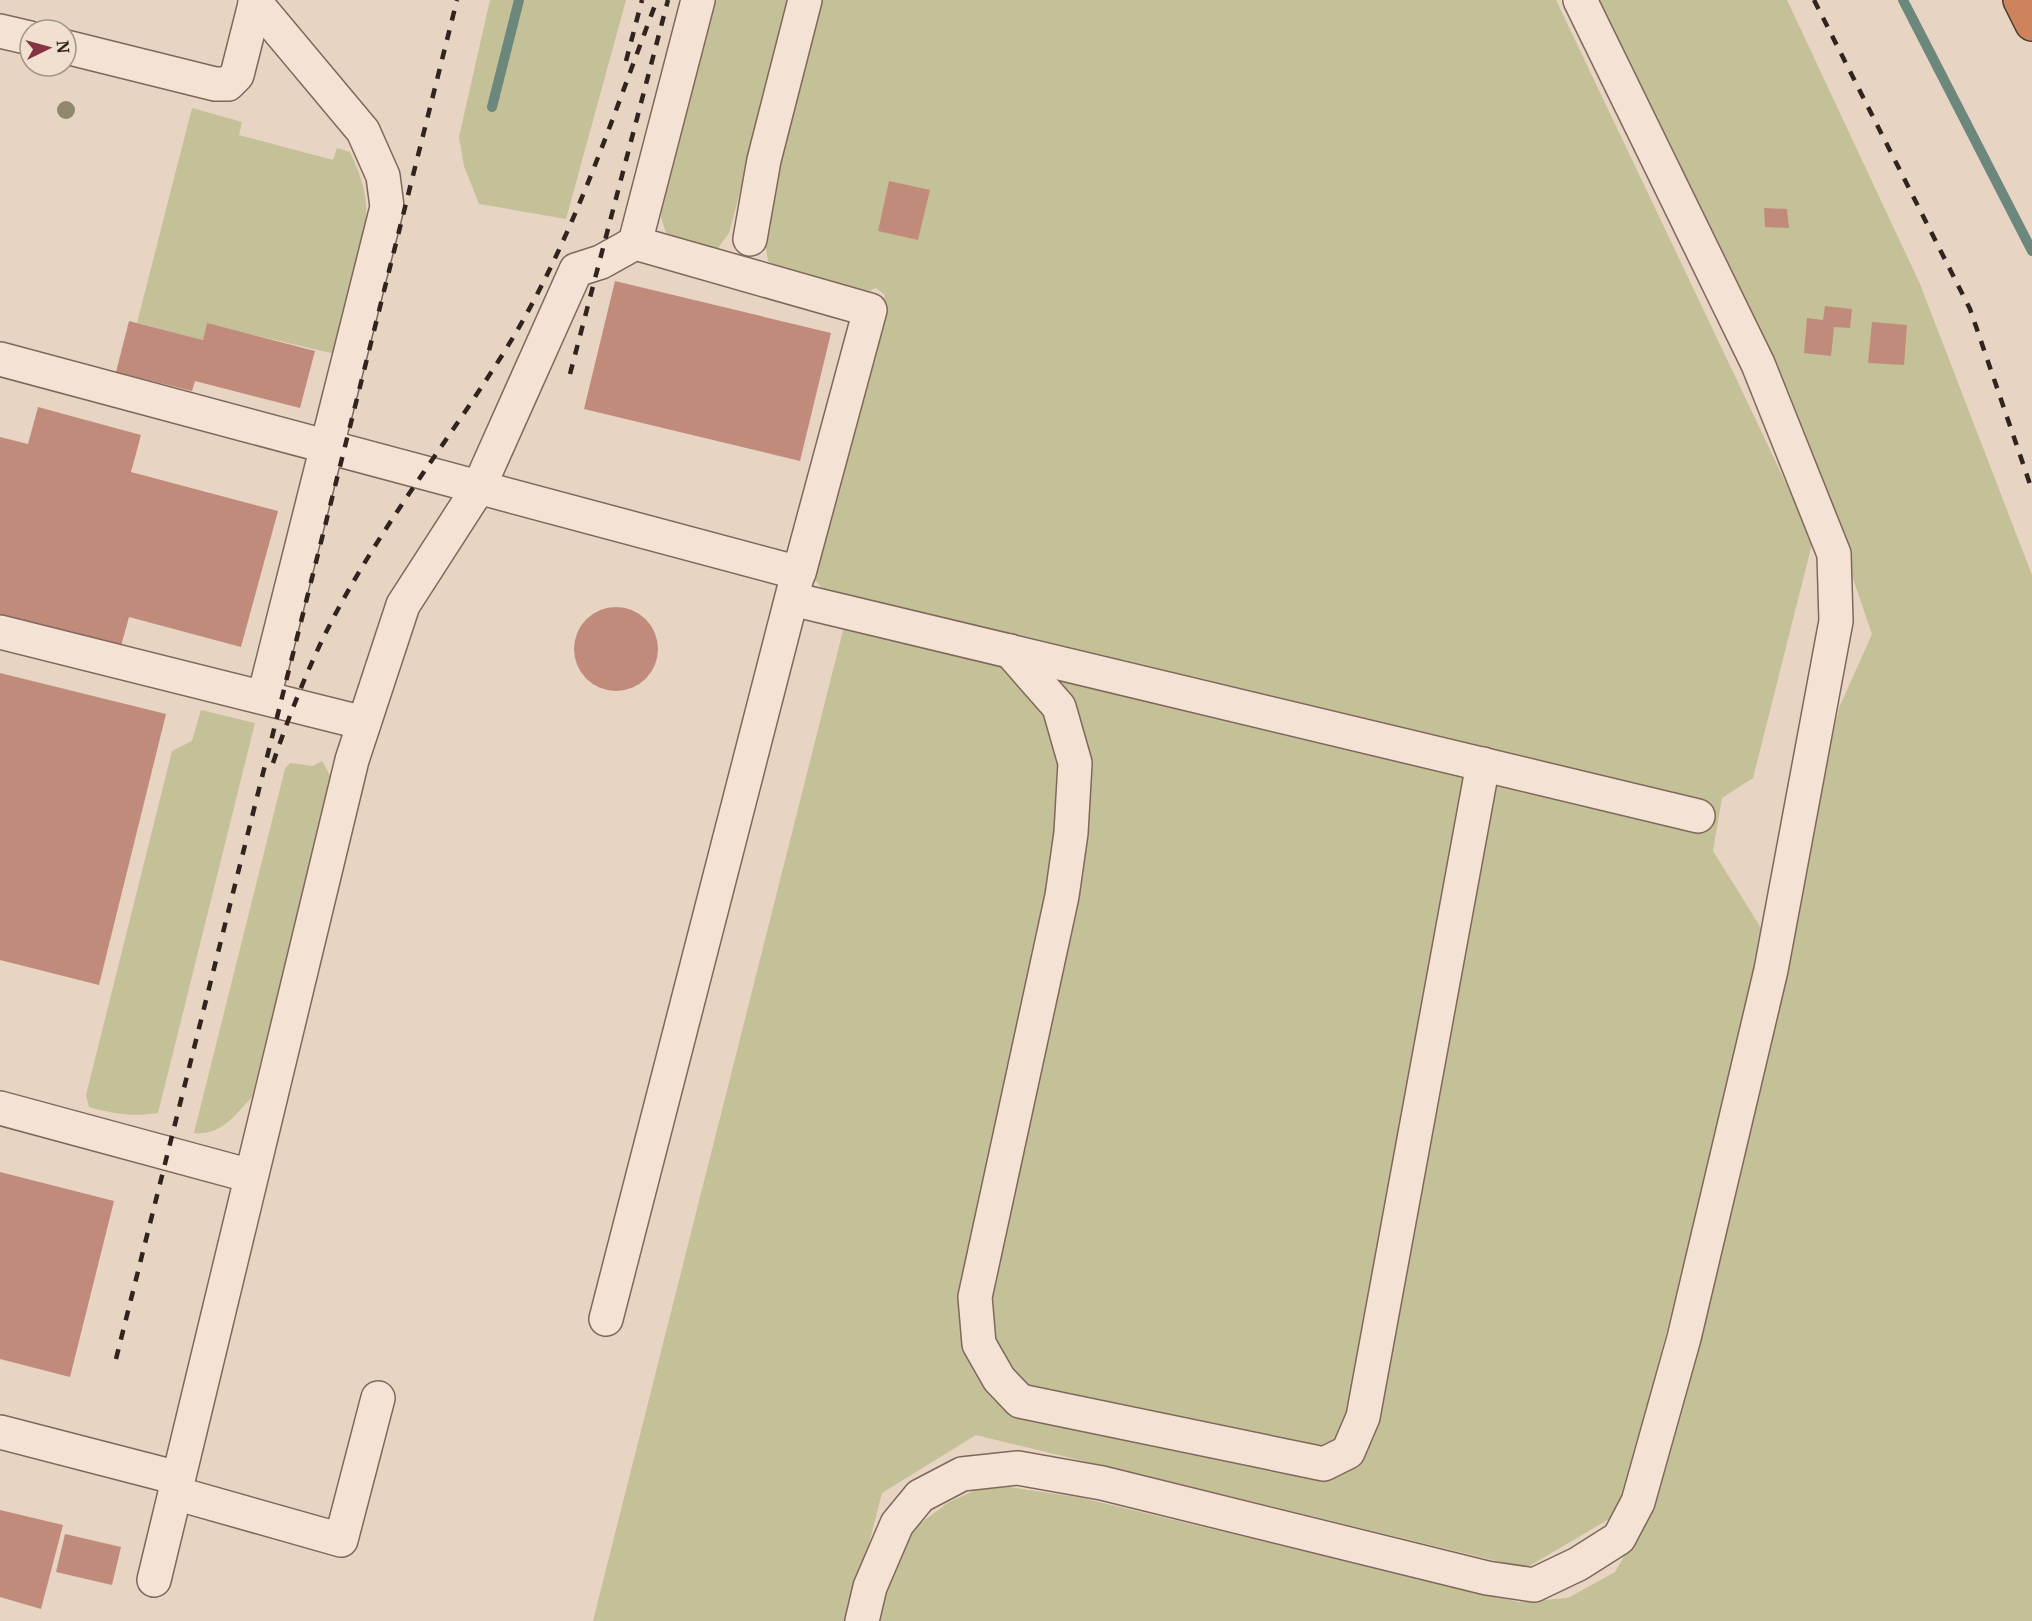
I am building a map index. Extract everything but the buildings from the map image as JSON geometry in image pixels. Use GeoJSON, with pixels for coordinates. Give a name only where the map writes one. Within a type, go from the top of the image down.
{"type":"FeatureCollection","features":[{"type":"Feature","properties":{"kind":"highway"},"geometry":{"type":"LineString","coordinates":[[2020,0],[2032,24]]}},
{"type":"Feature","properties":{"kind":"lane"},"geometry":{"type":"LineString","coordinates":[[635,243],[698,0]]}},
{"type":"Feature","properties":{"kind":"lane"},"geometry":{"type":"LineString","coordinates":[[750,239],[764,160],[805,0]]}},
{"type":"Feature","properties":{"kind":"lane"},"geometry":{"type":"LineString","coordinates":[[862,1621],[870,1587],[897,1524],[920,1496],[962,1474],[1018,1468],[1102,1484],[1487,1578],[1533,1585],[1578,1564],[1619,1538],[1638,1502],[1687,1326],[1771,970],[1836,621],[1834,554],[1758,364],[1580,0]]}},
{"type":"Feature","properties":{"kind":"lane"},"geometry":{"type":"LineString","coordinates":[[78,50],[215,84],[228,84],[237,75],[252,1]]}},
{"type":"Feature","properties":{"kind":"lane"},"geometry":{"type":"LineString","coordinates":[[252,1],[363,131],[382,176],[387,207],[264,697]]}},
{"type":"Feature","properties":{"kind":"lane"},"geometry":{"type":"LineString","coordinates":[[154,1580],[352,760],[403,605],[479,487],[576,270],[601,262],[635,243],[870,310],[795,586],[606,1319]]}},
{"type":"Feature","properties":{"kind":"lane"},"geometry":{"type":"LineString","coordinates":[[0,358],[479,487],[1010,651],[1698,816]]}},
{"type":"Feature","properties":{"kind":"lane"},"geometry":{"type":"LineString","coordinates":[[0,632],[364,723]]}},
{"type":"Feature","properties":{"kind":"lane"},"geometry":{"type":"LineString","coordinates":[[1010,651],[1059,707],[1075,763],[1071,833],[1062,896],[975,1298],[980,1344],[999,1379],[1020,1401],[1324,1464],[1348,1452],[1363,1417],[1483,764]]}},
{"type":"Feature","properties":{"kind":"lane"},"geometry":{"type":"LineString","coordinates":[[0,1108],[251,1176]]}},
{"type":"Feature","properties":{"kind":"lane"},"geometry":{"type":"LineString","coordinates":[[0,1432],[177,1486],[341,1540],[378,1398]]}},
{"type":"Feature","properties":{"kind":"shaded area"},"geometry":{"type":"Polygon","coordinates":[[[490,0],[626,0],[566,219],[479,204],[464,166],[459,137],[490,0]]]}},
{"type":"Feature","properties":{"kind":"shaded area"},"geometry":{"type":"Polygon","coordinates":[[[712,0],[791,0],[729,233],[718,248],[689,249],[667,236],[661,217],[663,197],[712,0]]]}},
{"type":"Feature","properties":{"kind":"shaded area"},"geometry":{"type":"Polygon","coordinates":[[[814,0],[1556,0],[1813,540],[1753,778],[1722,798],[1713,851],[1766,936],[1621,1512],[1526,1568],[976,1435],[882,1493],[849,1621],[593,1621],[849,607],[829,597],[816,581],[816,568],[885,295],[876,288],[869,291],[781,270],[768,261],[763,231],[814,0]]]}},
{"type":"Feature","properties":{"kind":"shaded area"},"geometry":{"type":"Polygon","coordinates":[[[1598,0],[1787,0],[1920,284],[2032,575],[2032,1621],[875,1621],[888,1566],[918,1525],[949,1502],[989,1484],[1082,1498],[1518,1602],[1568,1598],[1615,1572],[1653,1506],[1839,708],[1872,634],[1790,395],[1598,0]]]}},
{"type":"Feature","properties":{"kind":"shaded area"},"geometry":{"type":"Polygon","coordinates":[[[192,108],[242,122],[239,135],[333,160],[337,148],[350,152],[364,192],[366,222],[360,260],[335,354],[207,324],[203,340],[137,323],[192,108]]]}},
{"type":"Feature","properties":{"kind":"shaded area"},"geometry":{"type":"Polygon","coordinates":[[[201,710],[255,723],[158,1113],[123,1114],[89,1107],[86,1095],[172,751],[192,741],[201,710]]]}},
{"type":"Feature","properties":{"kind":"shaded area"},"geometry":{"type":"Polygon","coordinates":[[[322,761],[331,777],[252,1097],[220,1128],[204,1133],[194,1133],[285,769],[290,763],[313,766],[322,761]]]}},
{"type":"Feature","properties":{"kind":"waterway"},"geometry":{"type":"LineString","coordinates":[[492,107],[519,0]]}},
{"type":"Feature","properties":{"kind":"waterway"},"geometry":{"type":"LineString","coordinates":[[1903,0],[2032,251]]}},
{"type":"Feature","properties":{"kind":"railway"},"geometry":{"type":"LineString","coordinates":[[116,1359],[457,0]]}},
{"type":"Feature","properties":{"kind":"railway"},"geometry":{"type":"LineString","coordinates":[[626,61],[642,0]]}},
{"type":"Feature","properties":{"kind":"railway"},"geometry":{"type":"LineString","coordinates":[[273,763],[304,680],[343,600],[381,536],[486,381],[530,308],[552,266],[590,178],[657,0]]}},
{"type":"Feature","properties":{"kind":"railway"},"geometry":{"type":"LineString","coordinates":[[570,374],[668,0]]}},
{"type":"Feature","properties":{"kind":"railway"},"geometry":{"type":"LineString","coordinates":[[1814,0],[1970,309],[2032,490]]}}]}
